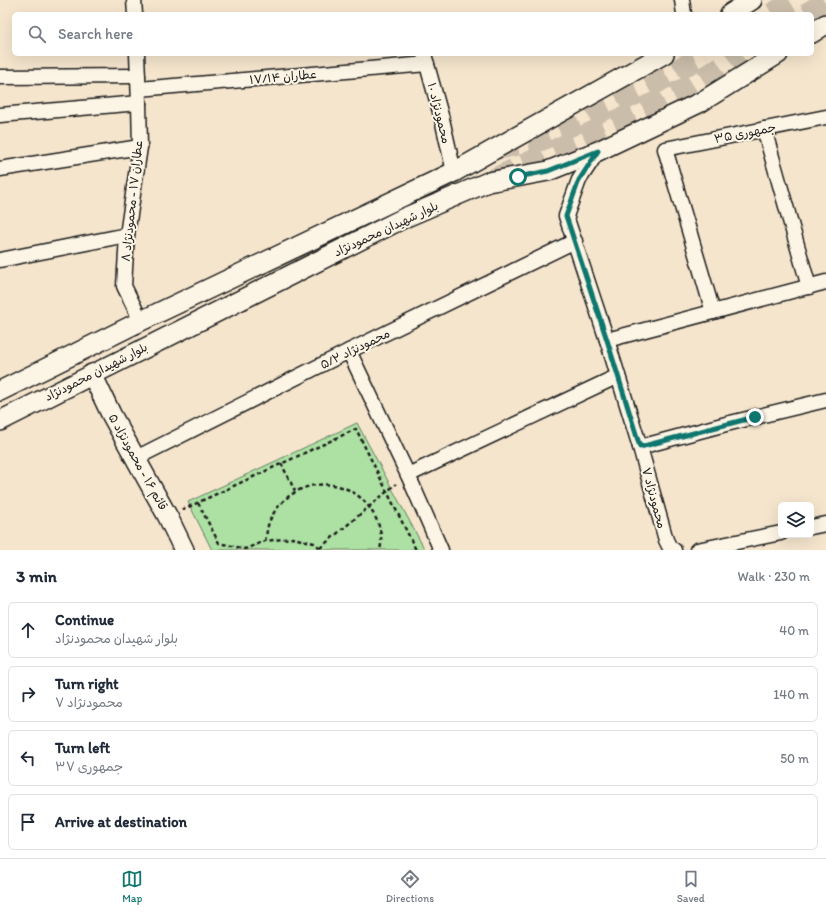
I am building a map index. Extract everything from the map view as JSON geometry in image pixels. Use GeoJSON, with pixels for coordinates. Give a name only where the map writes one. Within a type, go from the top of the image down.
{"type":"FeatureCollection","features":[{"type":"Feature","properties":{"kind":"main road"},"geometry":{"type":"LineString","coordinates":[[733,12],[752,0]]}},
{"type":"Feature","properties":{"kind":"main road"},"geometry":{"type":"LineString","coordinates":[[814,31],[826,24]]}},
{"type":"Feature","properties":{"kind":"main road","name":"بلوار شهیدان محمودنژاد"},"geometry":{"type":"LineString","coordinates":[[0,391],[141,321],[454,172],[660,56]]}},
{"type":"Feature","properties":{"kind":"main road","name":"بلوار شهیدان محمودنژاد"},"geometry":{"type":"LineString","coordinates":[[0,421],[404,218],[488,182],[548,171],[598,151],[701,102],[775,56]]}},
{"type":"Feature","properties":{"kind":"main road","name":"قائم ۱۶ - محمودنژاد ۵"},"geometry":{"type":"LineString","coordinates":[[92,374],[111,414],[168,517],[184,550]]}},
{"type":"Feature","properties":{"kind":"street"},"geometry":{"type":"LineString","coordinates":[[134,0],[135,12]]}},
{"type":"Feature","properties":{"kind":"street"},"geometry":{"type":"LineString","coordinates":[[682,0],[684,12]]}},
{"type":"Feature","properties":{"kind":"street","name":"عطاران ۱۷ - محمودنژاد ۸"},"geometry":{"type":"LineString","coordinates":[[137,56],[140,147],[127,235],[124,286],[141,321]]}},
{"type":"Feature","properties":{"kind":"street","name":"عطاران ۱۷/۱۴"},"geometry":{"type":"LineString","coordinates":[[0,77],[138,83],[425,59]]}},
{"type":"Feature","properties":{"kind":"street","name":"محمودنژاد ۱۰"},"geometry":{"type":"LineString","coordinates":[[425,59],[442,119],[454,172]]}},
{"type":"Feature","properties":{"kind":"street"},"geometry":{"type":"LineString","coordinates":[[0,115],[139,103]]}},
{"type":"Feature","properties":{"kind":"street","name":"جمهوری ۳۵"},"geometry":{"type":"LineString","coordinates":[[713,312],[665,148],[764,129],[823,121]]}},
{"type":"Feature","properties":{"kind":"street"},"geometry":{"type":"LineString","coordinates":[[764,129],[809,287]]}},
{"type":"Feature","properties":{"kind":"street"},"geometry":{"type":"LineString","coordinates":[[0,169],[140,147]]}},
{"type":"Feature","properties":{"kind":"street","name":"محمودنژاد ۷"},"geometry":{"type":"LineString","coordinates":[[598,151],[579,180],[566,216],[607,340],[640,447],[666,540],[670,548],[674,550]]}},
{"type":"Feature","properties":{"kind":"street"},"geometry":{"type":"LineString","coordinates":[[0,260],[127,235]]}},
{"type":"Feature","properties":{"kind":"street","name":"محمودنژاد ۵/۲"},"geometry":{"type":"LineString","coordinates":[[136,458],[349,351],[575,241]]}},
{"type":"Feature","properties":{"kind":"street"},"geometry":{"type":"LineString","coordinates":[[607,340],[826,282]]}},
{"type":"Feature","properties":{"kind":"street"},"geometry":{"type":"LineString","coordinates":[[349,351],[408,475],[440,550]]}},
{"type":"Feature","properties":{"kind":"street"},"geometry":{"type":"LineString","coordinates":[[408,475],[618,376]]}},
{"type":"Feature","properties":{"kind":"street"},"geometry":{"type":"LineString","coordinates":[[640,447],[726,424],[826,400]]}},
{"type":"Feature","properties":{"kind":"street"},"geometry":{"type":"LineString","coordinates":[[814,526],[826,524]]}},
{"type":"Feature","properties":{"kind":"street"},"geometry":{"type":"LineString","coordinates":[[697,550],[778,534]]}},
{"type":"Feature","properties":{"kind":"path"},"geometry":{"type":"LineString","coordinates":[[168,517],[356,428],[416,550]]}},
{"type":"Feature","properties":{"kind":"path"},"geometry":{"type":"LineString","coordinates":[[281,463],[295,491]]}},
{"type":"Feature","properties":{"kind":"path"},"geometry":{"type":"LineString","coordinates":[[198,503],[219,543],[246,549],[265,541],[293,538],[314,543],[321,549],[369,506],[408,475]]}},
{"type":"Feature","properties":{"kind":"path"},"geometry":{"type":"LineString","coordinates":[[265,541],[269,521],[280,504],[295,491],[315,484],[335,485],[354,492],[369,506],[379,524],[382,544],[380,550]]}},
{"type":"Feature","properties":{"kind":"green space"},"geometry":{"type":"Polygon","coordinates":[[[357,423],[425,550],[212,550],[188,502],[357,423]]]}},
{"type":"Feature","properties":{"kind":"tunnel"},"geometry":{"type":"LineString","coordinates":[[775,12],[795,0]]}},
{"type":"Feature","properties":{"kind":"tunnel"},"geometry":{"type":"LineString","coordinates":[[809,12],[826,2]]}},
{"type":"Feature","properties":{"kind":"tunnel"},"geometry":{"type":"LineString","coordinates":[[496,149],[541,140],[646,89],[702,56]]}},
{"type":"Feature","properties":{"kind":"tunnel"},"geometry":{"type":"LineString","coordinates":[[494,179],[690,86],[738,56]]}},
{"type":"Feature","properties":{"kind":"route"},"geometry":{"type":"LineString","coordinates":[[518,177],[548,171],[598,151],[579,180],[566,216],[607,340],[640,447],[755,417]]}}]}
